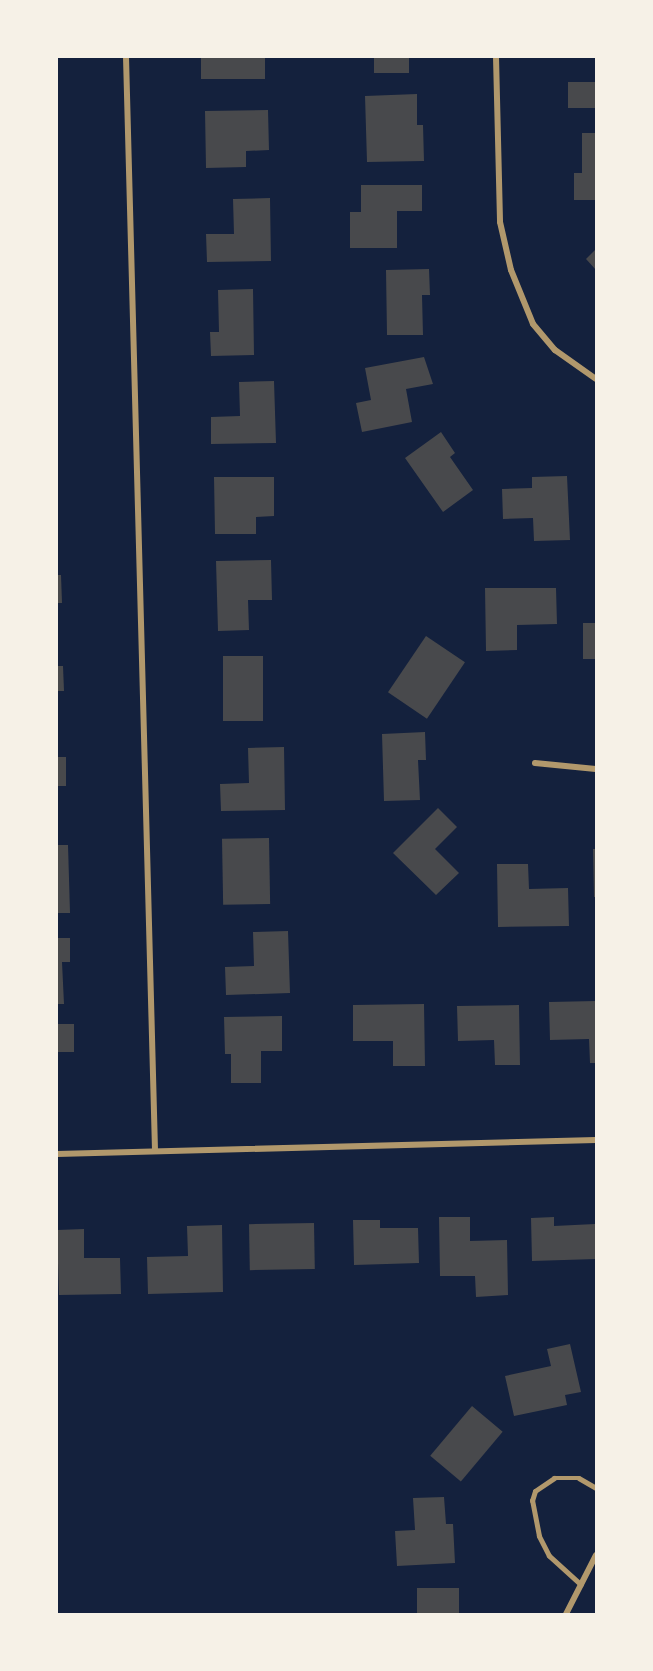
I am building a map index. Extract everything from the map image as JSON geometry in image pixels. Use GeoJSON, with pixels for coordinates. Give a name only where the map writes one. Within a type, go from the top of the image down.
{"type":"FeatureCollection","features":[{"type":"Feature","properties":{"kind":"street"},"geometry":{"type":"LineString","coordinates":[[126,57],[155,1151]]}},
{"type":"Feature","properties":{"kind":"street"},"geometry":{"type":"LineString","coordinates":[[496,57],[500,222],[511,270],[533,324],[555,350],[596,379]]}},
{"type":"Feature","properties":{"kind":"street"},"geometry":{"type":"LineString","coordinates":[[535,763],[596,769]]}},
{"type":"Feature","properties":{"kind":"street"},"geometry":{"type":"LineString","coordinates":[[57,1154],[596,1140]]}},
{"type":"Feature","properties":{"kind":"street"},"geometry":{"type":"LineString","coordinates":[[566,1614],[596,1554]]}},
{"type":"Feature","properties":{"kind":"lane"},"geometry":{"type":"LineString","coordinates":[[581,1585],[549,1556],[539,1536],[532,1501],[535,1491],[554,1478],[579,1478],[596,1488]]}},
{"type":"Feature","properties":{"kind":"building"},"geometry":{"type":"Polygon","coordinates":[[[201,57],[265,57],[265,79],[201,79],[201,57]]]}},
{"type":"Feature","properties":{"kind":"building"},"geometry":{"type":"Polygon","coordinates":[[[374,57],[409,57],[409,73],[374,73],[374,57]]]}},
{"type":"Feature","properties":{"kind":"building"},"geometry":{"type":"Polygon","coordinates":[[[568,82],[596,82],[596,108],[568,108],[568,82]]]}},
{"type":"Feature","properties":{"kind":"building"},"geometry":{"type":"Polygon","coordinates":[[[417,94],[417,125],[423,125],[424,161],[367,162],[365,96],[417,94]]]}},
{"type":"Feature","properties":{"kind":"building"},"geometry":{"type":"Polygon","coordinates":[[[268,110],[269,150],[246,151],[246,167],[206,168],[205,111],[268,110]]]}},
{"type":"Feature","properties":{"kind":"building"},"geometry":{"type":"Polygon","coordinates":[[[582,133],[596,133],[596,200],[574,200],[574,173],[582,173],[582,133]]]}},
{"type":"Feature","properties":{"kind":"building"},"geometry":{"type":"Polygon","coordinates":[[[361,185],[422,185],[422,211],[397,211],[397,248],[350,248],[350,212],[361,212],[361,185]]]}},
{"type":"Feature","properties":{"kind":"building"},"geometry":{"type":"Polygon","coordinates":[[[270,198],[271,261],[207,262],[206,234],[234,234],[233,199],[270,198]]]}},
{"type":"Feature","properties":{"kind":"building"},"geometry":{"type":"Polygon","coordinates":[[[596,249],[596,270],[586,259],[596,249]]]}},
{"type":"Feature","properties":{"kind":"building"},"geometry":{"type":"Polygon","coordinates":[[[429,269],[430,295],[422,295],[423,335],[387,335],[386,270],[429,269]]]}},
{"type":"Feature","properties":{"kind":"building"},"geometry":{"type":"Polygon","coordinates":[[[253,289],[254,355],[211,356],[210,332],[219,332],[218,290],[253,289]]]}},
{"type":"Feature","properties":{"kind":"building"},"geometry":{"type":"Polygon","coordinates":[[[424,357],[433,384],[406,389],[412,422],[362,432],[356,403],[371,400],[365,368],[424,357]]]}},
{"type":"Feature","properties":{"kind":"building"},"geometry":{"type":"Polygon","coordinates":[[[274,381],[276,443],[211,444],[211,417],[240,416],[239,382],[274,381]]]}},
{"type":"Feature","properties":{"kind":"building"},"geometry":{"type":"Polygon","coordinates":[[[441,432],[455,453],[450,457],[473,490],[443,512],[405,458],[441,432]]]}},
{"type":"Feature","properties":{"kind":"building"},"geometry":{"type":"Polygon","coordinates":[[[567,476],[570,540],[534,541],[533,518],[503,519],[502,489],[532,488],[532,477],[567,476]]]}},
{"type":"Feature","properties":{"kind":"building"},"geometry":{"type":"Polygon","coordinates":[[[214,477],[274,477],[274,516],[256,517],[256,534],[215,534],[214,477]]]}},
{"type":"Feature","properties":{"kind":"building"},"geometry":{"type":"Polygon","coordinates":[[[271,560],[272,600],[248,600],[249,630],[218,631],[216,561],[271,560]]]}},
{"type":"Feature","properties":{"kind":"building"},"geometry":{"type":"Polygon","coordinates":[[[57,575],[61,575],[62,603],[57,603],[57,575]]]}},
{"type":"Feature","properties":{"kind":"building"},"geometry":{"type":"Polygon","coordinates":[[[485,588],[556,588],[557,624],[517,625],[517,650],[486,651],[485,588]]]}},
{"type":"Feature","properties":{"kind":"building"},"geometry":{"type":"Polygon","coordinates":[[[583,623],[596,623],[596,659],[583,659],[583,623]]]}},
{"type":"Feature","properties":{"kind":"building"},"geometry":{"type":"Polygon","coordinates":[[[426,636],[465,662],[427,719],[388,692],[426,636]]]}},
{"type":"Feature","properties":{"kind":"building"},"geometry":{"type":"Polygon","coordinates":[[[223,656],[263,656],[263,721],[223,721],[223,656]]]}},
{"type":"Feature","properties":{"kind":"building"},"geometry":{"type":"Polygon","coordinates":[[[57,666],[63,666],[64,691],[57,691],[57,666]]]}},
{"type":"Feature","properties":{"kind":"building"},"geometry":{"type":"Polygon","coordinates":[[[425,732],[426,760],[418,760],[420,800],[384,801],[382,734],[425,732]]]}},
{"type":"Feature","properties":{"kind":"building"},"geometry":{"type":"Polygon","coordinates":[[[284,747],[285,810],[221,811],[220,784],[249,783],[248,748],[284,747]]]}},
{"type":"Feature","properties":{"kind":"building"},"geometry":{"type":"Polygon","coordinates":[[[57,757],[66,757],[66,786],[57,786],[57,757]]]}},
{"type":"Feature","properties":{"kind":"building"},"geometry":{"type":"Polygon","coordinates":[[[438,808],[457,827],[435,849],[459,873],[436,895],[393,853],[438,808]]]}},
{"type":"Feature","properties":{"kind":"building"},"geometry":{"type":"Polygon","coordinates":[[[269,838],[270,904],[223,905],[222,839],[269,838]]]}},
{"type":"Feature","properties":{"kind":"building"},"geometry":{"type":"Polygon","coordinates":[[[57,845],[68,845],[70,913],[57,913],[57,845]]]}},
{"type":"Feature","properties":{"kind":"building"},"geometry":{"type":"Polygon","coordinates":[[[593,849],[596,849],[596,897],[594,897],[593,849]]]}},
{"type":"Feature","properties":{"kind":"building"},"geometry":{"type":"Polygon","coordinates":[[[497,864],[528,864],[529,889],[568,888],[569,926],[498,927],[497,864]]]}},
{"type":"Feature","properties":{"kind":"building"},"geometry":{"type":"Polygon","coordinates":[[[288,931],[290,993],[226,995],[225,967],[254,966],[253,932],[288,931]]]}},
{"type":"Feature","properties":{"kind":"building"},"geometry":{"type":"Polygon","coordinates":[[[57,938],[70,938],[70,962],[62,962],[64,1004],[57,1004],[57,938]]]}},
{"type":"Feature","properties":{"kind":"building"},"geometry":{"type":"Polygon","coordinates":[[[596,1001],[596,1063],[590,1063],[589,1039],[550,1040],[549,1002],[596,1001]]]}},
{"type":"Feature","properties":{"kind":"building"},"geometry":{"type":"Polygon","coordinates":[[[424,1004],[425,1066],[393,1066],[393,1041],[353,1041],[353,1005],[424,1004]]]}},
{"type":"Feature","properties":{"kind":"building"},"geometry":{"type":"Polygon","coordinates":[[[519,1005],[520,1065],[495,1065],[494,1040],[458,1041],[457,1006],[519,1005]]]}},
{"type":"Feature","properties":{"kind":"building"},"geometry":{"type":"Polygon","coordinates":[[[282,1016],[282,1051],[261,1051],[261,1083],[231,1083],[231,1054],[225,1054],[224,1017],[282,1016]]]}},
{"type":"Feature","properties":{"kind":"building"},"geometry":{"type":"Polygon","coordinates":[[[57,1024],[74,1024],[74,1052],[57,1052],[57,1024]]]}},
{"type":"Feature","properties":{"kind":"building"},"geometry":{"type":"Polygon","coordinates":[[[439,1217],[470,1217],[470,1241],[507,1240],[508,1295],[476,1297],[475,1276],[440,1276],[439,1217]]]}},
{"type":"Feature","properties":{"kind":"building"},"geometry":{"type":"Polygon","coordinates":[[[554,1217],[554,1226],[595,1224],[596,1259],[532,1261],[531,1218],[554,1217]]]}},
{"type":"Feature","properties":{"kind":"building"},"geometry":{"type":"Polygon","coordinates":[[[353,1220],[380,1220],[380,1228],[418,1228],[419,1263],[354,1265],[353,1220]]]}},
{"type":"Feature","properties":{"kind":"building"},"geometry":{"type":"Polygon","coordinates":[[[314,1223],[315,1269],[250,1270],[249,1224],[314,1223]]]}},
{"type":"Feature","properties":{"kind":"building"},"geometry":{"type":"Polygon","coordinates":[[[222,1225],[223,1292],[148,1294],[147,1257],[188,1256],[187,1226],[222,1225]]]}},
{"type":"Feature","properties":{"kind":"building"},"geometry":{"type":"Polygon","coordinates":[[[84,1229],[84,1258],[120,1258],[121,1294],[59,1295],[57,1230],[84,1229]]]}},
{"type":"Feature","properties":{"kind":"building"},"geometry":{"type":"Polygon","coordinates":[[[570,1344],[581,1392],[565,1395],[567,1405],[514,1416],[505,1376],[551,1366],[547,1349],[570,1344]]]}},
{"type":"Feature","properties":{"kind":"building"},"geometry":{"type":"Polygon","coordinates":[[[472,1406],[503,1432],[461,1482],[430,1456],[472,1406]]]}},
{"type":"Feature","properties":{"kind":"building"},"geometry":{"type":"Polygon","coordinates":[[[444,1497],[446,1524],[453,1524],[455,1563],[397,1566],[395,1531],[415,1530],[413,1498],[444,1497]]]}},
{"type":"Feature","properties":{"kind":"building"},"geometry":{"type":"Polygon","coordinates":[[[417,1588],[459,1588],[459,1614],[417,1614],[417,1588]]]}}]}
